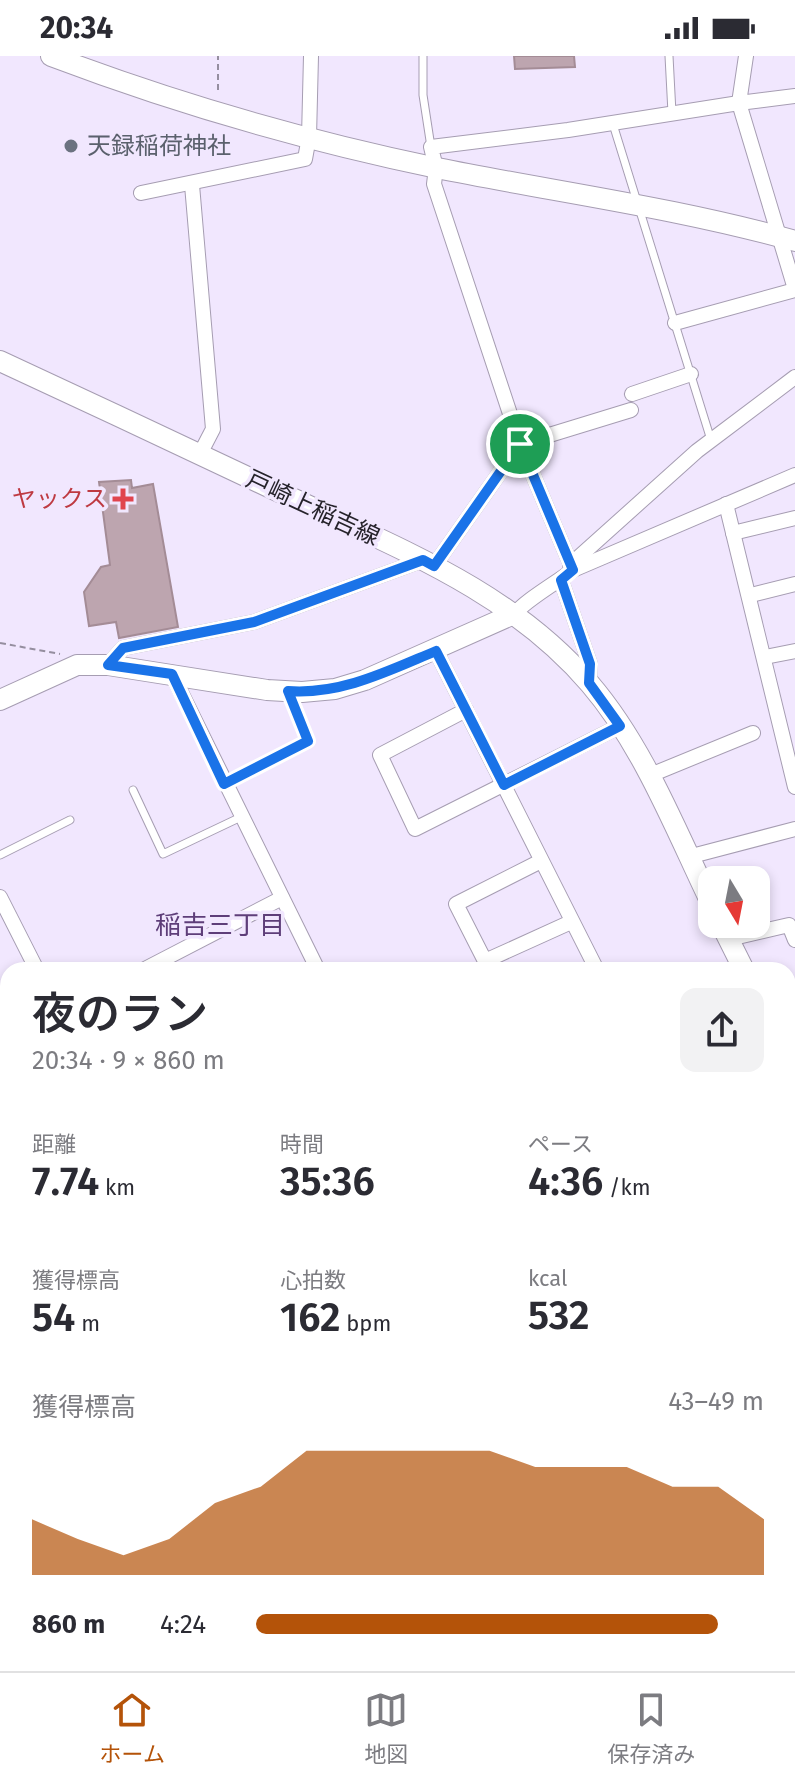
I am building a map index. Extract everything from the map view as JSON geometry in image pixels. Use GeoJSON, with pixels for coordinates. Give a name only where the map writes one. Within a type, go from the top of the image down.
{"type":"FeatureCollection","features":[{"type":"Feature","properties":{"kind":"street"},"geometry":{"type":"LineString","coordinates":[[51,56],[93,64],[309,137],[436,168],[787,238]]}},
{"type":"Feature","properties":{"kind":"street"},"geometry":{"type":"LineString","coordinates":[[141,193],[192,185],[305,159],[309,137],[311,56]]}},
{"type":"Feature","properties":{"kind":"street"},"geometry":{"type":"LineString","coordinates":[[675,323],[795,290],[787,238],[739,103],[746,56]]}},
{"type":"Feature","properties":{"kind":"street"},"geometry":{"type":"LineString","coordinates":[[571,567],[520,444],[434,184],[436,168],[431,147],[795,96]]}},
{"type":"Feature","properties":{"kind":"street"},"geometry":{"type":"LineString","coordinates":[[192,185],[213,429],[200,454]]}},
{"type":"Feature","properties":{"kind":"street","name":"戸崎上稲吉線"},"geometry":{"type":"LineString","coordinates":[[0,361],[428,563],[516,613],[548,640],[589,683],[620,726],[698,877]]}},
{"type":"Feature","properties":{"kind":"street"},"geometry":{"type":"LineString","coordinates":[[632,394],[691,374]]}},
{"type":"Feature","properties":{"kind":"street"},"geometry":{"type":"LineString","coordinates":[[0,700],[77,665],[108,665],[288,691],[335,689],[365,680],[516,613],[520,607],[561,580],[571,567],[711,440],[795,377]]}},
{"type":"Feature","properties":{"kind":"street"},"geometry":{"type":"LineString","coordinates":[[108,665],[123,648],[254,622],[428,563],[520,444],[631,410]]}},
{"type":"Feature","properties":{"kind":"street"},"geometry":{"type":"LineString","coordinates":[[571,567],[795,475]]}},
{"type":"Feature","properties":{"kind":"street"},"geometry":{"type":"LineString","coordinates":[[726,504],[751,595],[795,787]]}},
{"type":"Feature","properties":{"kind":"street"},"geometry":{"type":"LineString","coordinates":[[733,533],[795,518]]}},
{"type":"Feature","properties":{"kind":"street"},"geometry":{"type":"LineString","coordinates":[[561,580],[590,664],[589,683]]}},
{"type":"Feature","properties":{"kind":"street"},"geometry":{"type":"LineString","coordinates":[[751,595],[795,584]]}},
{"type":"Feature","properties":{"kind":"street"},"geometry":{"type":"LineString","coordinates":[[436,651],[593,962]]}},
{"type":"Feature","properties":{"kind":"street"},"geometry":{"type":"LineString","coordinates":[[765,657],[795,651]]}},
{"type":"Feature","properties":{"kind":"street"},"geometry":{"type":"LineString","coordinates":[[172,674],[314,962]]}},
{"type":"Feature","properties":{"kind":"street"},"geometry":{"type":"LineString","coordinates":[[466,710],[380,755],[415,829],[620,726]]}},
{"type":"Feature","properties":{"kind":"street"},"geometry":{"type":"LineString","coordinates":[[778,721],[795,717]]}},
{"type":"Feature","properties":{"kind":"street"},"geometry":{"type":"LineString","coordinates":[[648,776],[753,733]]}},
{"type":"Feature","properties":{"kind":"street"},"geometry":{"type":"LineString","coordinates":[[688,857],[795,829]]}},
{"type":"Feature","properties":{"kind":"street"},"geometry":{"type":"LineString","coordinates":[[541,861],[456,904],[485,961],[571,922]]}},
{"type":"Feature","properties":{"kind":"street"},"geometry":{"type":"LineString","coordinates":[[0,897],[6,923],[32,962]]}},
{"type":"Feature","properties":{"kind":"street"},"geometry":{"type":"LineString","coordinates":[[158,962],[282,898]]}},
{"type":"Feature","properties":{"kind":"street"},"geometry":{"type":"LineString","coordinates":[[770,927],[789,925],[795,940]]}},
{"type":"Feature","properties":{"kind":"street"},"geometry":{"type":"LineString","coordinates":[[728,938],[740,962]]}},
{"type":"Feature","properties":{"kind":"lane"},"geometry":{"type":"LineString","coordinates":[[423,56],[423,95],[431,147]]}},
{"type":"Feature","properties":{"kind":"lane"},"geometry":{"type":"LineString","coordinates":[[669,56],[672,113]]}},
{"type":"Feature","properties":{"kind":"lane"},"geometry":{"type":"LineString","coordinates":[[612,121],[711,440]]}},
{"type":"Feature","properties":{"kind":"lane"},"geometry":{"type":"LineString","coordinates":[[224,784],[308,741],[288,691]]}},
{"type":"Feature","properties":{"kind":"lane"},"geometry":{"type":"LineString","coordinates":[[133,790],[163,854],[241,817]]}},
{"type":"Feature","properties":{"kind":"lane"},"geometry":{"type":"LineString","coordinates":[[0,855],[70,820]]}},
{"type":"Feature","properties":{"kind":"path"},"geometry":{"type":"LineString","coordinates":[[218,56],[218,90]]}},
{"type":"Feature","properties":{"kind":"path"},"geometry":{"type":"LineString","coordinates":[[0,643],[64,655],[77,665]]}},
{"type":"Feature","properties":{"kind":"building"},"geometry":{"type":"Polygon","coordinates":[[[514,56],[574,56],[575,67],[515,69],[514,56]]]}},
{"type":"Feature","properties":{"kind":"building"},"geometry":{"type":"Polygon","coordinates":[[[131,480],[132,488],[153,484],[178,627],[119,638],[116,622],[89,626],[84,592],[101,567],[110,565],[99,482],[131,480]]]}},
{"type":"Feature","properties":{"kind":"place","name":"天録稲荷神社"},"geometry":{"type":"Point","coordinates":[71,146]}},
{"type":"Feature","properties":{"kind":"place","name":"ヤックス"},"geometry":{"type":"Point","coordinates":[123,499]}},
{"type":"Feature","properties":{"kind":"district","name":"稲吉三丁目"},"geometry":{"type":"Point","coordinates":[220,925]}},
{"type":"Feature","properties":{"kind":"route"},"geometry":{"type":"LineString","coordinates":[[520,444],[573,570],[561,580],[590,664],[589,683],[620,726],[504,785],[436,651],[335,689],[288,691],[308,741],[224,784],[172,674],[108,665],[123,648],[254,622],[423,560],[434,566],[520,444]]}}]}
